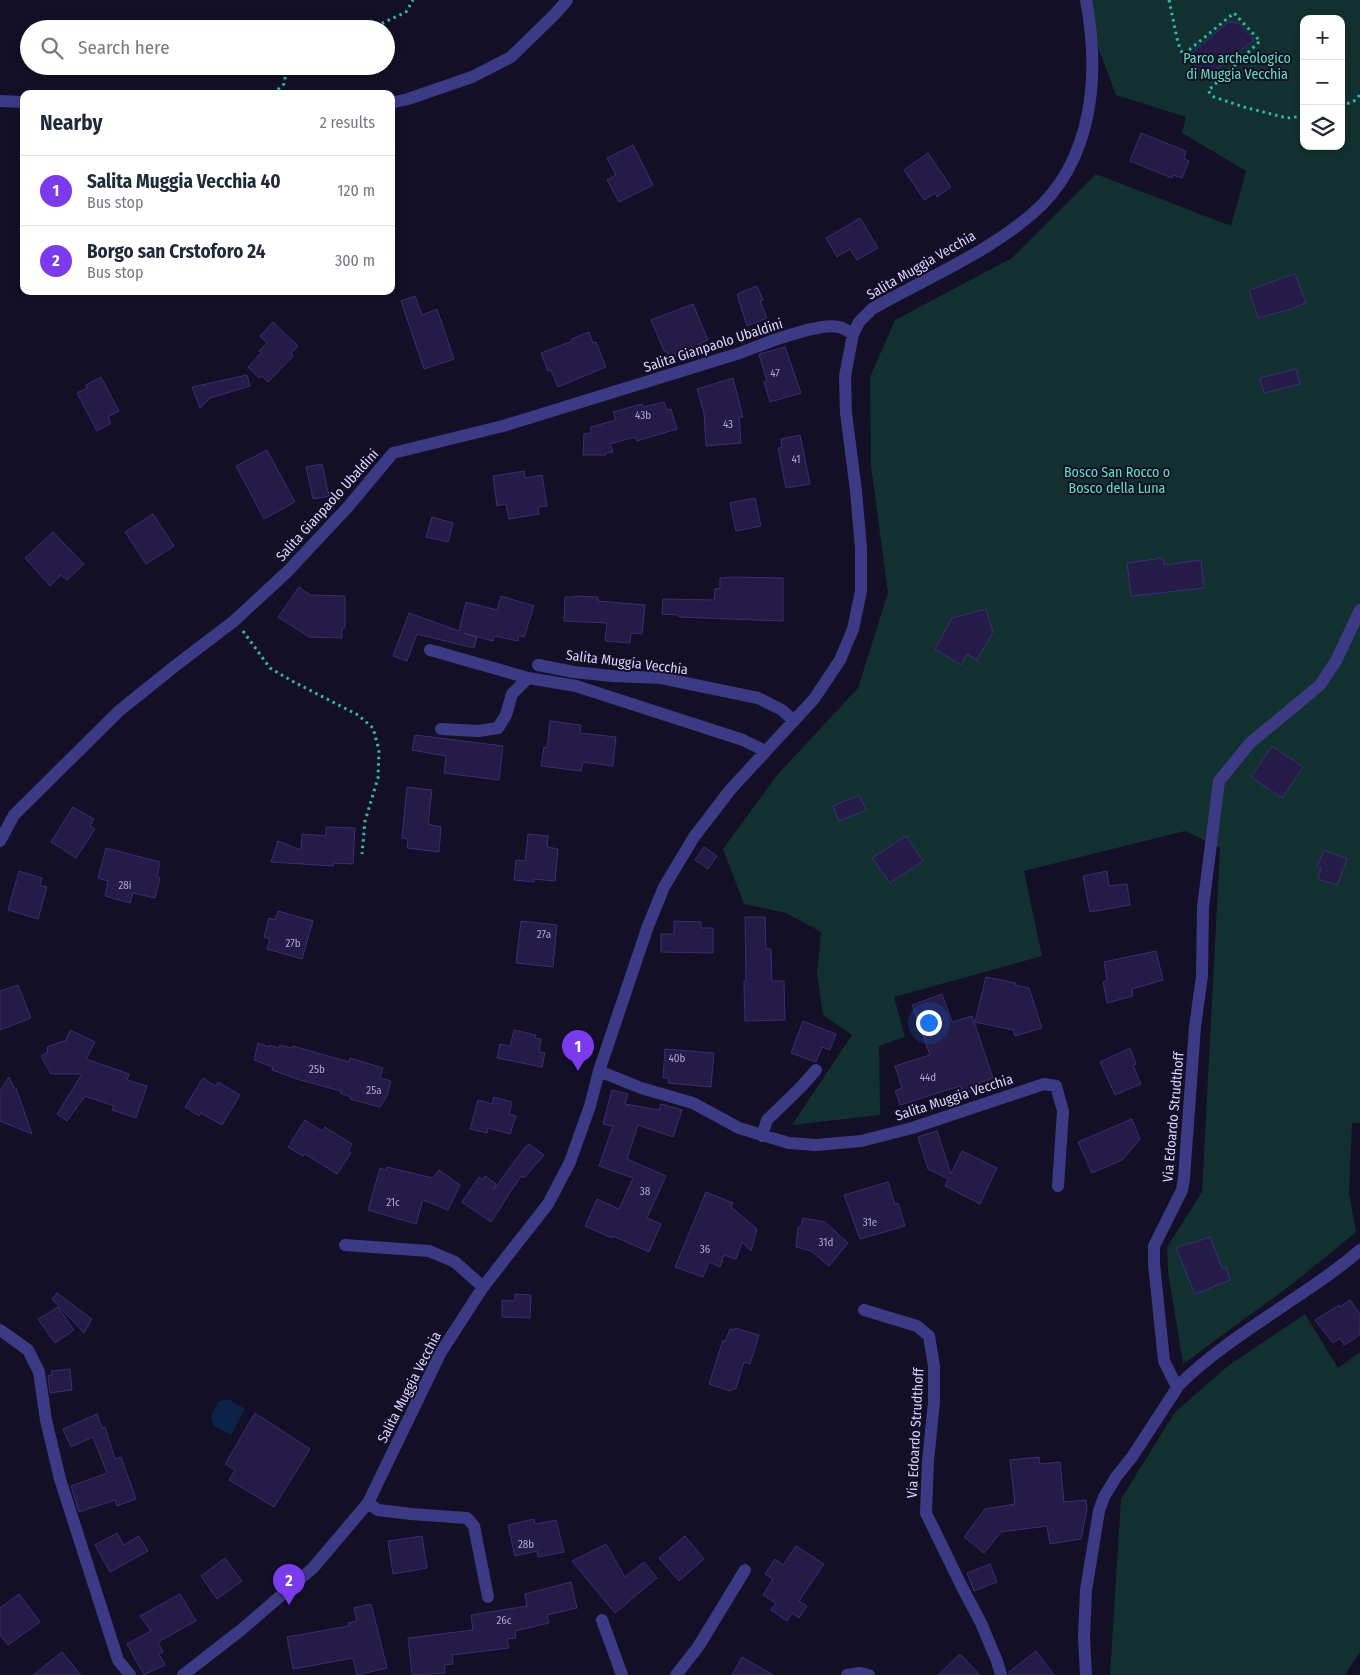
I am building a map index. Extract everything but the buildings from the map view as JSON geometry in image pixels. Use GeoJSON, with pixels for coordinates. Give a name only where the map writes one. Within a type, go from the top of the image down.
{"type":"FeatureCollection","features":[{"type":"Feature","properties":{"kind":"street"},"geometry":{"type":"LineString","coordinates":[[395,102],[472,77],[511,57],[567,0]]}},
{"type":"Feature","properties":{"kind":"street","name":"Salita Muggia Vecchia"},"geometry":{"type":"LineString","coordinates":[[183,1675],[241,1630],[313,1568],[368,1503],[441,1352],[483,1287],[548,1204],[570,1162],[648,926],[664,887],[694,837],[730,790],[814,699],[840,660],[853,629],[861,592],[861,548],[846,413],[845,376],[853,334],[858,322],[872,309],[994,242],[1033,214],[1060,185],[1076,152],[1087,120],[1090,100],[1093,52],[1086,0]]}},
{"type":"Feature","properties":{"kind":"street"},"geometry":{"type":"LineString","coordinates":[[0,101],[20,102]]}},
{"type":"Feature","properties":{"kind":"street","name":"Salita Gianpaolo Ubaldini"},"geometry":{"type":"LineString","coordinates":[[0,841],[14,815],[119,712],[234,621],[287,572],[393,453],[503,426],[740,353],[774,340],[820,328],[838,326],[853,334]]}},
{"type":"Feature","properties":{"kind":"street","name":"Via Edoardo Strudthoff"},"geometry":{"type":"LineString","coordinates":[[1179,1385],[1175,1383],[1164,1361],[1154,1264],[1154,1246],[1182,1190],[1184,1178],[1195,1027],[1202,976],[1204,907],[1220,781],[1250,743],[1320,685],[1336,661],[1360,610]]}},
{"type":"Feature","properties":{"kind":"street"},"geometry":{"type":"LineString","coordinates":[[430,650],[528,678],[576,686],[743,740],[765,751]]}},
{"type":"Feature","properties":{"kind":"street","name":"Salita Muggia Vecchia"},"geometry":{"type":"LineString","coordinates":[[538,665],[574,672],[661,678],[758,698],[782,710],[794,721]]}},
{"type":"Feature","properties":{"kind":"street"},"geometry":{"type":"LineString","coordinates":[[441,729],[478,731],[498,728],[506,715],[512,694],[528,678]]}},
{"type":"Feature","properties":{"kind":"street"},"geometry":{"type":"LineString","coordinates":[[762,1136],[767,1120],[816,1070]]}},
{"type":"Feature","properties":{"kind":"street","name":"Salita Muggia Vecchia"},"geometry":{"type":"LineString","coordinates":[[599,1072],[642,1088],[693,1103],[739,1128],[762,1136],[789,1143],[816,1145],[861,1141],[912,1128],[1044,1084],[1056,1086],[1063,1111],[1058,1186]]}},
{"type":"Feature","properties":{"kind":"street"},"geometry":{"type":"LineString","coordinates":[[345,1245],[429,1251],[455,1262],[483,1287]]}},
{"type":"Feature","properties":{"kind":"street"},"geometry":{"type":"LineString","coordinates":[[1086,1675],[1084,1638],[1086,1590],[1094,1540],[1104,1497],[1116,1477],[1143,1441],[1179,1385],[1194,1371],[1242,1335],[1320,1282],[1360,1250]]}},
{"type":"Feature","properties":{"kind":"street","name":"Via Edoardo Strudthoff"},"geometry":{"type":"LineString","coordinates":[[864,1310],[917,1326],[929,1336],[934,1366],[934,1402],[928,1461],[926,1513],[982,1623],[1001,1675]]}},
{"type":"Feature","properties":{"kind":"street"},"geometry":{"type":"LineString","coordinates":[[0,1330],[28,1350],[39,1372],[46,1420],[60,1479],[118,1660],[130,1675]]}},
{"type":"Feature","properties":{"kind":"street"},"geometry":{"type":"LineString","coordinates":[[368,1503],[378,1510],[467,1518],[474,1526],[488,1597]]}},
{"type":"Feature","properties":{"kind":"street"},"geometry":{"type":"LineString","coordinates":[[676,1675],[698,1647],[745,1570]]}},
{"type":"Feature","properties":{"kind":"street"},"geometry":{"type":"LineString","coordinates":[[602,1620],[622,1675]]}},
{"type":"Feature","properties":{"kind":"street"},"geometry":{"type":"LineString","coordinates":[[847,1675],[860,1673],[869,1675]]}},
{"type":"Feature","properties":{"kind":"path"},"geometry":{"type":"LineString","coordinates":[[389,20],[406,12],[413,0]]}},
{"type":"Feature","properties":{"kind":"path"},"geometry":{"type":"LineString","coordinates":[[1169,0],[1178,43],[1184,55],[1234,13],[1260,41],[1208,91],[1214,97],[1287,118],[1300,116]]}},
{"type":"Feature","properties":{"kind":"path"},"geometry":{"type":"LineString","coordinates":[[277,90],[284,84],[286,75]]}},
{"type":"Feature","properties":{"kind":"path"},"geometry":{"type":"LineString","coordinates":[[1344,105],[1354,102],[1360,95]]}},
{"type":"Feature","properties":{"kind":"path"},"geometry":{"type":"LineString","coordinates":[[234,621],[270,668],[358,715],[373,728],[379,750],[378,778],[365,820],[362,854]]}},
{"type":"Feature","properties":{"kind":"green space","name":"Bosco San Rocco o Bosco della Luna"},"geometry":{"type":"Polygon","coordinates":[[[1080,0],[1360,0],[1360,1123],[1352,1123],[1349,1193],[1356,1232],[1295,1282],[1183,1364],[1168,1271],[1167,1247],[1202,1192],[1220,848],[1185,831],[1024,871],[1042,956],[894,997],[905,1037],[879,1046],[880,1115],[792,1125],[852,1035],[823,1015],[817,974],[821,932],[786,913],[744,904],[723,849],[778,774],[858,688],[888,593],[871,466],[870,377],[895,320],[1012,258],[1096,174],[1231,226],[1246,171],[1182,133],[1186,117],[1116,95],[1080,0]]]}},
{"type":"Feature","properties":{"kind":"green space"},"geometry":{"type":"Polygon","coordinates":[[[1305,1314],[1338,1368],[1360,1352],[1360,1652],[1345,1675],[1110,1675],[1121,1499],[1175,1412],[1228,1366],[1305,1314]]]}},
{"type":"Feature","properties":{"kind":"water"},"geometry":{"type":"Polygon","coordinates":[[[228,1399],[245,1409],[231,1435],[213,1425],[211,1416],[218,1402],[228,1399]]]}},
{"type":"Feature","properties":{"kind":"place","name":"Salita Muggia Vecchia 40"},"geometry":{"type":"Point","coordinates":[578,1071]}},
{"type":"Feature","properties":{"kind":"place","name":"Borgo san Crstoforo 24"},"geometry":{"type":"Point","coordinates":[289,1605]}},
{"type":"Feature","properties":{"kind":"park label","name":"Parco archeologico di Muggia Vecchia"},"geometry":{"type":"Point","coordinates":[1237,66]}}]}
